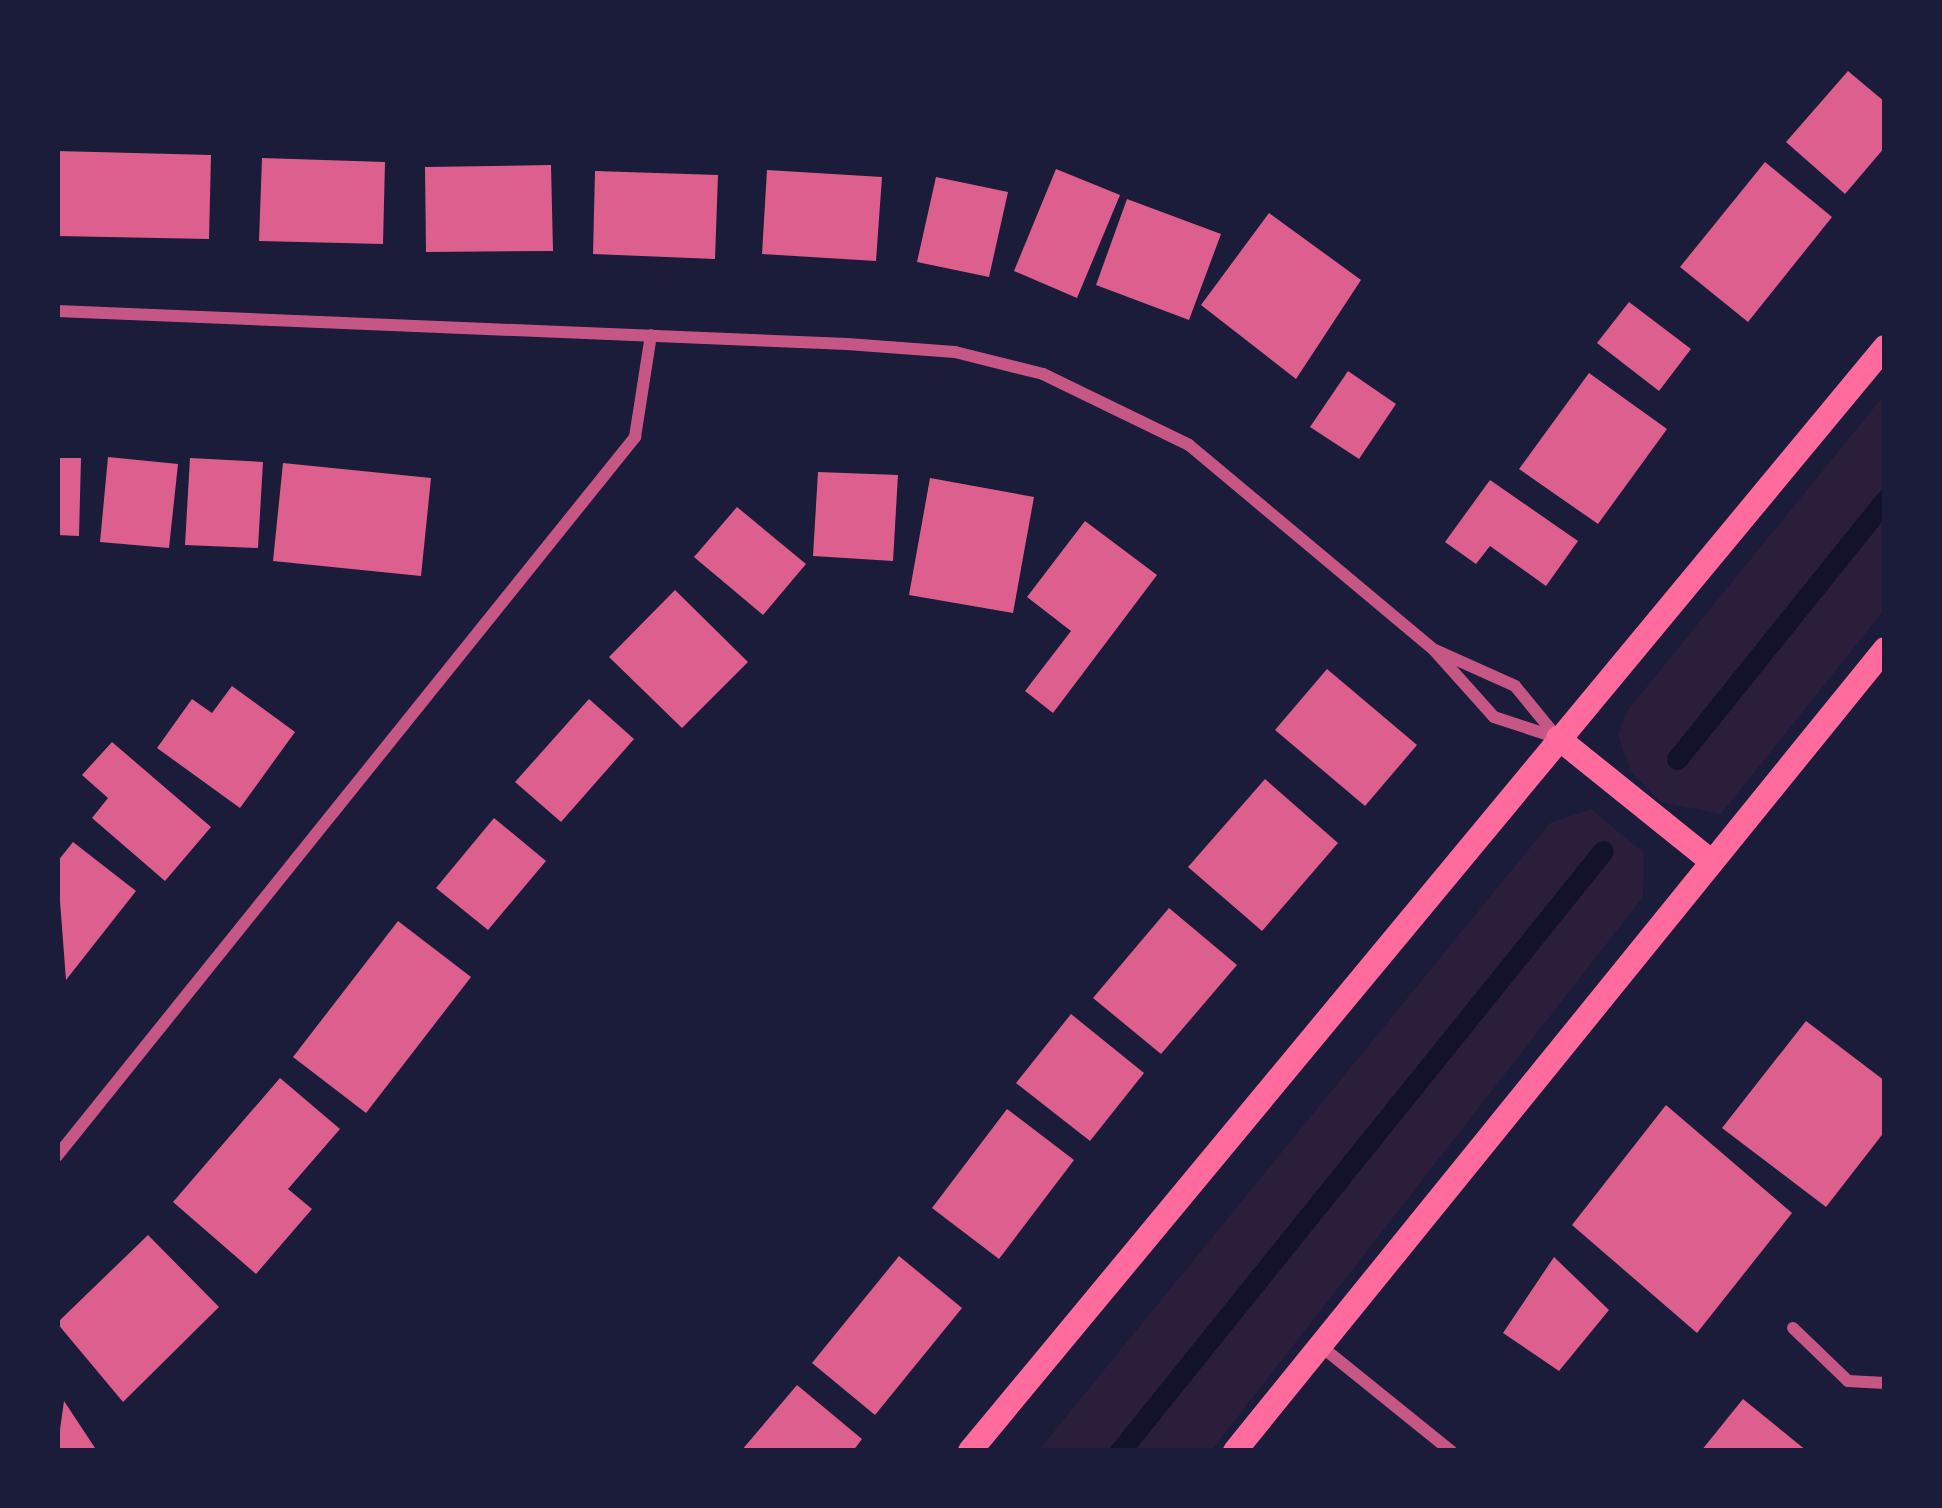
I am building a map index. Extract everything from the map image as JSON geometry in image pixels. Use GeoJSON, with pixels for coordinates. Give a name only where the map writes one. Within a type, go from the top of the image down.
{"type":"FeatureCollection","features":[{"type":"Feature","properties":{"kind":"main road"},"geometry":{"type":"LineString","coordinates":[[970,1451],[1885,347]]}},
{"type":"Feature","properties":{"kind":"main road"},"geometry":{"type":"LineString","coordinates":[[1235,1451],[1706,857],[1885,649]]}},
{"type":"Feature","properties":{"kind":"main road"},"geometry":{"type":"LineString","coordinates":[[1558,738],[1706,857]]}},
{"type":"Feature","properties":{"kind":"street"},"geometry":{"type":"LineString","coordinates":[[57,311],[651,334],[956,352],[1043,374],[1189,445],[1434,650],[1494,717],[1558,738]]}},
{"type":"Feature","properties":{"kind":"street"},"geometry":{"type":"LineString","coordinates":[[57,1156],[635,437],[651,334]]}},
{"type":"Feature","properties":{"kind":"street"},"geometry":{"type":"LineString","coordinates":[[1434,650],[1515,686],[1558,738]]}},
{"type":"Feature","properties":{"kind":"street"},"geometry":{"type":"LineString","coordinates":[[1793,1328],[1848,1381],[1885,1383]]}},
{"type":"Feature","properties":{"kind":"street"},"geometry":{"type":"LineString","coordinates":[[1322,1347],[1451,1451]]}},
{"type":"Feature","properties":{"kind":"shaded area"},"geometry":{"type":"Polygon","coordinates":[[[1885,394],[1885,609],[1721,814],[1661,802],[1631,772],[1618,735],[1627,711],[1885,394]]]}},
{"type":"Feature","properties":{"kind":"shaded area"},"geometry":{"type":"Polygon","coordinates":[[[1591,809],[1644,853],[1643,897],[1211,1451],[1038,1451],[1550,823],[1591,809]]]}},
{"type":"Feature","properties":{"kind":"building"},"geometry":{"type":"Polygon","coordinates":[[[1848,71],[1885,102],[1885,147],[1845,194],[1786,142],[1848,71]]]}},
{"type":"Feature","properties":{"kind":"building"},"geometry":{"type":"Polygon","coordinates":[[[57,151],[211,155],[209,239],[57,236],[57,151]]]}},
{"type":"Feature","properties":{"kind":"building"},"geometry":{"type":"Polygon","coordinates":[[[262,158],[385,162],[383,244],[259,241],[262,158]]]}},
{"type":"Feature","properties":{"kind":"building"},"geometry":{"type":"Polygon","coordinates":[[[1765,162],[1832,217],[1748,322],[1680,267],[1765,162]]]}},
{"type":"Feature","properties":{"kind":"building"},"geometry":{"type":"Polygon","coordinates":[[[551,165],[553,251],[426,252],[425,167],[551,165]]]}},
{"type":"Feature","properties":{"kind":"building"},"geometry":{"type":"Polygon","coordinates":[[[1056,169],[1120,195],[1077,298],[1014,271],[1056,169]]]}},
{"type":"Feature","properties":{"kind":"building"},"geometry":{"type":"Polygon","coordinates":[[[767,170],[882,177],[876,261],[762,254],[767,170]]]}},
{"type":"Feature","properties":{"kind":"building"},"geometry":{"type":"Polygon","coordinates":[[[595,171],[718,175],[715,259],[593,254],[595,171]]]}},
{"type":"Feature","properties":{"kind":"building"},"geometry":{"type":"Polygon","coordinates":[[[936,177],[1008,192],[989,277],[917,262],[936,177]]]}},
{"type":"Feature","properties":{"kind":"building"},"geometry":{"type":"Polygon","coordinates":[[[1127,199],[1221,234],[1189,320],[1096,285],[1127,199]]]}},
{"type":"Feature","properties":{"kind":"building"},"geometry":{"type":"Polygon","coordinates":[[[1269,213],[1361,280],[1296,379],[1201,305],[1269,213]]]}},
{"type":"Feature","properties":{"kind":"building"},"geometry":{"type":"Polygon","coordinates":[[[1629,302],[1691,349],[1659,391],[1597,343],[1629,302]]]}},
{"type":"Feature","properties":{"kind":"building"},"geometry":{"type":"Polygon","coordinates":[[[1348,371],[1396,404],[1359,459],[1310,427],[1348,371]]]}},
{"type":"Feature","properties":{"kind":"building"},"geometry":{"type":"Polygon","coordinates":[[[1589,373],[1667,429],[1598,524],[1519,469],[1589,373]]]}},
{"type":"Feature","properties":{"kind":"building"},"geometry":{"type":"Polygon","coordinates":[[[108,457],[178,464],[169,548],[100,542],[108,457]]]}},
{"type":"Feature","properties":{"kind":"building"},"geometry":{"type":"Polygon","coordinates":[[[57,458],[81,458],[79,536],[57,535],[57,458]]]}},
{"type":"Feature","properties":{"kind":"building"},"geometry":{"type":"Polygon","coordinates":[[[190,458],[263,462],[258,548],[185,545],[190,458]]]}},
{"type":"Feature","properties":{"kind":"building"},"geometry":{"type":"Polygon","coordinates":[[[283,463],[431,478],[421,576],[273,561],[283,463]]]}},
{"type":"Feature","properties":{"kind":"building"},"geometry":{"type":"Polygon","coordinates":[[[818,472],[898,475],[893,561],[813,556],[818,472]]]}},
{"type":"Feature","properties":{"kind":"building"},"geometry":{"type":"Polygon","coordinates":[[[930,478],[1034,497],[1013,613],[909,595],[930,478]]]}},
{"type":"Feature","properties":{"kind":"building"},"geometry":{"type":"Polygon","coordinates":[[[1490,480],[1578,541],[1546,586],[1490,546],[1476,564],[1445,542],[1490,480]]]}},
{"type":"Feature","properties":{"kind":"building"},"geometry":{"type":"Polygon","coordinates":[[[737,507],[806,564],[763,615],[694,557],[737,507]]]}},
{"type":"Feature","properties":{"kind":"building"},"geometry":{"type":"Polygon","coordinates":[[[1085,521],[1157,575],[1053,713],[1025,691],[1071,631],[1027,597],[1085,521]]]}},
{"type":"Feature","properties":{"kind":"building"},"geometry":{"type":"Polygon","coordinates":[[[675,590],[748,662],[682,728],[609,657],[675,590]]]}},
{"type":"Feature","properties":{"kind":"building"},"geometry":{"type":"Polygon","coordinates":[[[1327,669],[1417,745],[1365,806],[1275,730],[1327,669]]]}},
{"type":"Feature","properties":{"kind":"building"},"geometry":{"type":"Polygon","coordinates":[[[232,686],[295,732],[240,808],[157,748],[192,699],[212,713],[232,686]]]}},
{"type":"Feature","properties":{"kind":"building"},"geometry":{"type":"Polygon","coordinates":[[[589,699],[634,739],[561,822],[515,782],[589,699]]]}},
{"type":"Feature","properties":{"kind":"building"},"geometry":{"type":"Polygon","coordinates":[[[112,742],[211,827],[165,881],[92,818],[108,798],[82,775],[112,742]]]}},
{"type":"Feature","properties":{"kind":"building"},"geometry":{"type":"Polygon","coordinates":[[[1265,779],[1338,843],[1262,931],[1188,867],[1265,779]]]}},
{"type":"Feature","properties":{"kind":"building"},"geometry":{"type":"Polygon","coordinates":[[[494,818],[546,861],[488,930],[436,888],[494,818]]]}},
{"type":"Feature","properties":{"kind":"building"},"geometry":{"type":"Polygon","coordinates":[[[73,842],[136,891],[66,980],[57,862],[73,842]]]}},
{"type":"Feature","properties":{"kind":"building"},"geometry":{"type":"Polygon","coordinates":[[[1169,908],[1237,965],[1161,1054],[1093,998],[1169,908]]]}},
{"type":"Feature","properties":{"kind":"building"},"geometry":{"type":"Polygon","coordinates":[[[398,921],[471,977],[366,1113],[293,1057],[398,921]]]}},
{"type":"Feature","properties":{"kind":"building"},"geometry":{"type":"Polygon","coordinates":[[[1071,1014],[1144,1073],[1090,1141],[1016,1083],[1071,1014]]]}},
{"type":"Feature","properties":{"kind":"building"},"geometry":{"type":"Polygon","coordinates":[[[1806,1021],[1885,1081],[1885,1131],[1826,1207],[1722,1128],[1806,1021]]]}},
{"type":"Feature","properties":{"kind":"building"},"geometry":{"type":"Polygon","coordinates":[[[280,1078],[340,1129],[288,1189],[312,1209],[256,1274],[173,1202],[280,1078]]]}},
{"type":"Feature","properties":{"kind":"building"},"geometry":{"type":"Polygon","coordinates":[[[1666,1105],[1792,1213],[1697,1333],[1572,1225],[1666,1105]]]}},
{"type":"Feature","properties":{"kind":"building"},"geometry":{"type":"Polygon","coordinates":[[[1007,1109],[1074,1160],[999,1259],[932,1208],[1007,1109]]]}},
{"type":"Feature","properties":{"kind":"building"},"geometry":{"type":"Polygon","coordinates":[[[148,1235],[219,1307],[123,1402],[57,1323],[148,1235]]]}},
{"type":"Feature","properties":{"kind":"building"},"geometry":{"type":"Polygon","coordinates":[[[899,1256],[962,1308],[875,1415],[812,1363],[899,1256]]]}},
{"type":"Feature","properties":{"kind":"building"},"geometry":{"type":"Polygon","coordinates":[[[1554,1257],[1609,1310],[1559,1371],[1503,1333],[1554,1257]]]}},
{"type":"Feature","properties":{"kind":"building"},"geometry":{"type":"Polygon","coordinates":[[[797,1385],[862,1439],[853,1451],[741,1451],[797,1385]]]}},
{"type":"Feature","properties":{"kind":"building"},"geometry":{"type":"Polygon","coordinates":[[[1743,1399],[1807,1451],[1701,1451],[1743,1399]]]}},
{"type":"Feature","properties":{"kind":"building"},"geometry":{"type":"Polygon","coordinates":[[[64,1401],[97,1451],[57,1451],[64,1401]]]}},
{"type":"Feature","properties":{"kind":"waterway"},"geometry":{"type":"LineString","coordinates":[[1677,759],[1885,500]]}},
{"type":"Feature","properties":{"kind":"waterway"},"geometry":{"type":"LineString","coordinates":[[1120,1451],[1603,851]]}}]}
